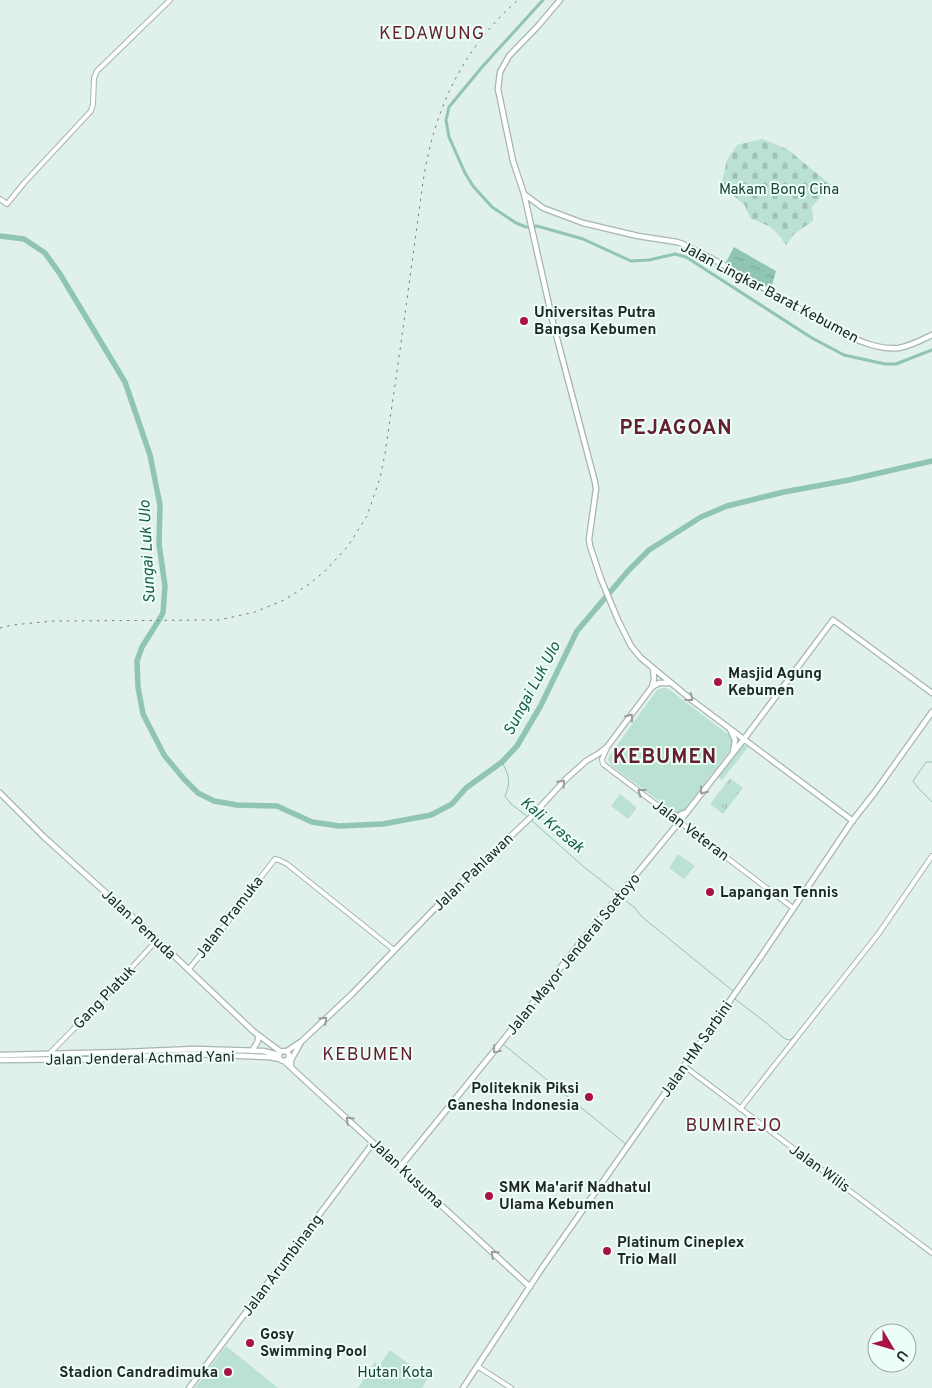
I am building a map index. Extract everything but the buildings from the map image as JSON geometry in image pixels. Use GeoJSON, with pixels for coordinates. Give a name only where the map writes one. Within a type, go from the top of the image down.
{"type":"FeatureCollection","features":[{"type":"Feature","properties":{"kind":"main road"},"geometry":{"type":"LineString","coordinates":[[560,0],[509,56],[500,72],[498,89],[513,161],[524,194],[555,330],[595,482],[596,489],[589,539],[601,579],[631,646],[641,658],[738,735],[853,821]]}},
{"type":"Feature","properties":{"kind":"main road","name":"Jalan Lingkar Barat Kebumen"},"geometry":{"type":"LineString","coordinates":[[524,194],[543,208],[583,223],[638,236],[684,244],[842,334],[863,343],[899,348],[932,335]]}},
{"type":"Feature","properties":{"kind":"main road"},"geometry":{"type":"LineString","coordinates":[[525,202],[532,200]]}},
{"type":"Feature","properties":{"kind":"main road","name":"Jalan Mayor Jenderal Soetoyo"},"geometry":{"type":"LineString","coordinates":[[400,1167],[680,822],[833,620],[932,693]]}},
{"type":"Feature","properties":{"kind":"main road"},"geometry":{"type":"LineString","coordinates":[[652,667],[654,673],[652,686]]}},
{"type":"Feature","properties":{"kind":"main road"},"geometry":{"type":"LineString","coordinates":[[652,686],[659,683],[671,683]]}},
{"type":"Feature","properties":{"kind":"main road","name":"Jalan Pahlawan"},"geometry":{"type":"LineString","coordinates":[[287,1051],[302,1041],[352,994],[461,883],[529,819],[566,779],[586,761],[607,747],[652,686]]}},
{"type":"Feature","properties":{"kind":"main road","name":"Jalan HM Sarbini"},"geometry":{"type":"LineString","coordinates":[[463,1388],[530,1287],[685,1067],[853,821],[932,712]]}},
{"type":"Feature","properties":{"kind":"main road"},"geometry":{"type":"LineString","coordinates":[[729,728],[735,740],[732,754]]}},
{"type":"Feature","properties":{"kind":"main road"},"geometry":{"type":"LineString","coordinates":[[738,735],[747,734]]}},
{"type":"Feature","properties":{"kind":"main road"},"geometry":{"type":"LineString","coordinates":[[740,744],[750,743]]}},
{"type":"Feature","properties":{"kind":"main road","name":"Jalan Pemuda"},"geometry":{"type":"LineString","coordinates":[[0,793],[44,837],[158,940],[252,1031],[281,1056]]}},
{"type":"Feature","properties":{"kind":"main road"},"geometry":{"type":"LineString","coordinates":[[672,816],[687,812]]}},
{"type":"Feature","properties":{"kind":"main road"},"geometry":{"type":"LineString","coordinates":[[252,1031],[281,1056],[288,1059],[289,1056],[287,1051],[284,1051],[281,1056]]}},
{"type":"Feature","properties":{"kind":"main road"},"geometry":{"type":"LineString","coordinates":[[252,1051],[257,1044],[258,1036]]}},
{"type":"Feature","properties":{"kind":"main road"},"geometry":{"type":"LineString","coordinates":[[291,1067],[292,1056],[302,1041]]}},
{"type":"Feature","properties":{"kind":"main road","name":"Jalan Jenderal Achmad Yani"},"geometry":{"type":"LineString","coordinates":[[0,1054],[194,1049],[263,1051],[281,1056]]}},
{"type":"Feature","properties":{"kind":"main road","name":"Jalan Jenderal Achmad Yani"},"geometry":{"type":"LineString","coordinates":[[0,1060],[192,1054],[281,1056]]}},
{"type":"Feature","properties":{"kind":"main road","name":"Jalan Kusuma"},"geometry":{"type":"LineString","coordinates":[[281,1056],[530,1287]]}},
{"type":"Feature","properties":{"kind":"main road","name":"Jalan Arumbinang"},"geometry":{"type":"LineString","coordinates":[[189,1388],[373,1143]]}},
{"type":"Feature","properties":{"kind":"street"},"geometry":{"type":"LineString","coordinates":[[0,198],[7,204],[90,113],[94,104],[94,78],[97,71],[170,0]]}},
{"type":"Feature","properties":{"kind":"street","name":"Jalan Veteran"},"geometry":{"type":"LineString","coordinates":[[607,747],[602,759],[603,764],[793,908]]}},
{"type":"Feature","properties":{"kind":"street"},"geometry":{"type":"LineString","coordinates":[[740,1110],[879,933],[932,856]]}},
{"type":"Feature","properties":{"kind":"street","name":"Jalan Pramuka"},"geometry":{"type":"LineString","coordinates":[[188,970],[275,860],[287,864],[394,950]]}},
{"type":"Feature","properties":{"kind":"street","name":"Gang Platuk"},"geometry":{"type":"LineString","coordinates":[[49,1054],[158,940]]}},
{"type":"Feature","properties":{"kind":"street","name":"Jalan Wilis"},"geometry":{"type":"LineString","coordinates":[[685,1067],[932,1253]]}},
{"type":"Feature","properties":{"kind":"street"},"geometry":{"type":"LineString","coordinates":[[478,1366],[511,1388]]}},
{"type":"Feature","properties":{"kind":"green space","name":"Makam Bong Cina"},"geometry":{"type":"Polygon","coordinates":[[[762,139],[787,149],[831,185],[812,207],[813,221],[795,233],[786,245],[772,228],[751,219],[744,204],[721,186],[727,160],[737,145],[762,139]]]}},
{"type":"Feature","properties":{"kind":"green space"},"geometry":{"type":"Polygon","coordinates":[[[662,688],[671,691],[729,735],[733,741],[730,750],[680,814],[674,812],[613,767],[608,760],[657,690],[662,688]]]}},
{"type":"Feature","properties":{"kind":"green space"},"geometry":{"type":"Polygon","coordinates":[[[740,744],[749,746],[722,780],[716,775],[740,744]]]}},
{"type":"Feature","properties":{"kind":"green space"},"geometry":{"type":"Polygon","coordinates":[[[730,778],[743,788],[723,814],[710,804],[730,778]]]}},
{"type":"Feature","properties":{"kind":"green space"},"geometry":{"type":"Polygon","coordinates":[[[620,794],[636,807],[628,819],[611,806],[620,794]]]}},
{"type":"Feature","properties":{"kind":"green space"},"geometry":{"type":"Polygon","coordinates":[[[678,854],[695,866],[684,879],[669,868],[678,854]]]}},
{"type":"Feature","properties":{"kind":"green space","name":"Stadion Candradimuka"},"geometry":{"type":"Polygon","coordinates":[[[226,1346],[278,1388],[195,1388],[226,1346]]]}},
{"type":"Feature","properties":{"kind":"green space","name":"Hutan Kota"},"geometry":{"type":"Polygon","coordinates":[[[390,1350],[428,1378],[422,1388],[358,1388],[375,1362],[379,1366],[390,1350]]]}},
{"type":"Feature","properties":{"kind":"water"},"geometry":{"type":"Polygon","coordinates":[[[734,247],[776,271],[770,292],[723,268],[734,247]]]}},
{"type":"Feature","properties":{"kind":"waterway"},"geometry":{"type":"LineString","coordinates":[[543,0],[482,67],[449,107],[446,120],[449,137],[465,173],[473,186],[492,207],[516,223],[526,227],[537,226],[583,239],[631,261],[649,260],[675,254],[686,257],[812,338],[844,355],[885,364],[896,364],[932,350]]}},
{"type":"Feature","properties":{"kind":"waterway","name":"Sungai Luk Ulo"},"geometry":{"type":"LineString","coordinates":[[0,236],[24,239],[45,253],[60,274],[125,382],[150,455],[160,505],[159,544],[165,586],[163,613],[142,647],[137,661],[138,687],[143,714],[164,755],[198,793],[214,801],[237,805],[277,806],[312,822],[339,826],[383,824],[431,815],[452,804],[466,788],[502,762],[517,746],[540,707],[577,631],[628,571],[649,550],[701,517],[727,506],[932,461]]}},
{"type":"Feature","properties":{"kind":"waterway","name":"Kali Krasak"},"geometry":{"type":"LineString","coordinates":[[502,762],[508,779],[505,796],[511,804],[528,817]]}},
{"type":"Feature","properties":{"kind":"waterway"},"geometry":{"type":"LineString","coordinates":[[932,762],[926,762],[913,781],[932,802]]}},
{"type":"Feature","properties":{"kind":"waterway","name":"Kali Krasak"},"geometry":{"type":"LineString","coordinates":[[531,820],[584,867],[616,892]]}},
{"type":"Feature","properties":{"kind":"waterway","name":"Kali Krasak"},"geometry":{"type":"LineString","coordinates":[[626,901],[641,916],[733,991]]}},
{"type":"Feature","properties":{"kind":"waterway"},"geometry":{"type":"LineString","coordinates":[[811,1016],[861,953]]}},
{"type":"Feature","properties":{"kind":"waterway"},"geometry":{"type":"LineString","coordinates":[[736,994],[735,999],[785,1039],[790,1040],[799,1032]]}},
{"type":"Feature","properties":{"kind":"waterway"},"geometry":{"type":"LineString","coordinates":[[730,1004],[735,999]]}},
{"type":"Feature","properties":{"kind":"waterway"},"geometry":{"type":"LineString","coordinates":[[503,1044],[627,1145]]}},
{"type":"Feature","properties":{"kind":"railway"},"geometry":{"type":"LineString","coordinates":[[0,628],[54,621],[219,620],[255,612],[284,600],[308,585],[325,571],[348,546],[367,516],[380,478],[423,182],[435,130],[443,106],[466,60],[498,19],[518,0]]}},
{"type":"Feature","properties":{"kind":"place","name":"Universitas Putra Bangsa Kebumen"},"geometry":{"type":"Point","coordinates":[524,321]}},
{"type":"Feature","properties":{"kind":"place","name":"Masjid Agung Kebumen"},"geometry":{"type":"Point","coordinates":[718,682]}},
{"type":"Feature","properties":{"kind":"place","name":"Lapangan Tennis"},"geometry":{"type":"Point","coordinates":[710,892]}},
{"type":"Feature","properties":{"kind":"place","name":"Politeknik Piksi Ganesha Indonesia"},"geometry":{"type":"Point","coordinates":[589,1097]}},
{"type":"Feature","properties":{"kind":"place","name":"SMK Ma'arif Nadhatul Ulama Kebumen"},"geometry":{"type":"Point","coordinates":[489,1196]}},
{"type":"Feature","properties":{"kind":"place","name":"Platinum Cineplex Trio Mall"},"geometry":{"type":"Point","coordinates":[607,1251]}},
{"type":"Feature","properties":{"kind":"place","name":"Gosy Swimming Pool"},"geometry":{"type":"Point","coordinates":[250,1343]}},
{"type":"Feature","properties":{"kind":"place","name":"Stadion Candradimuka"},"geometry":{"type":"Point","coordinates":[228,1372]}},
{"type":"Feature","properties":{"kind":"district","name":"KEDAWUNG"},"geometry":{"type":"Point","coordinates":[432,33]}},
{"type":"Feature","properties":{"kind":"district","name":"PEJAGOAN"},"geometry":{"type":"Point","coordinates":[676,427]}},
{"type":"Feature","properties":{"kind":"district","name":"KEBUMEN"},"geometry":{"type":"Point","coordinates":[665,756]}},
{"type":"Feature","properties":{"kind":"district","name":"KEBUMEN"},"geometry":{"type":"Point","coordinates":[368,1054]}},
{"type":"Feature","properties":{"kind":"district","name":"BUMIREJO"},"geometry":{"type":"Point","coordinates":[734,1125]}}]}
